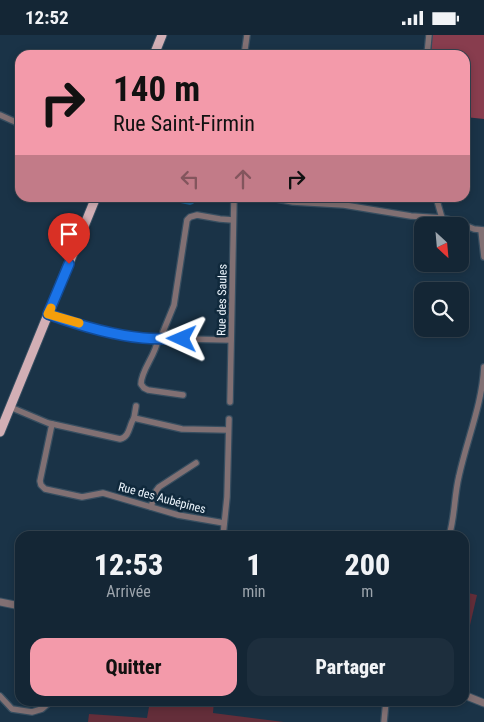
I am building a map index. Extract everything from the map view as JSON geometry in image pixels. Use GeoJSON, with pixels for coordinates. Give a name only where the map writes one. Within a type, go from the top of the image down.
{"type":"FeatureCollection","features":[{"type":"Feature","properties":{"kind":"main road"},"geometry":{"type":"LineString","coordinates":[[156,50],[162,35]]}},
{"type":"Feature","properties":{"kind":"main road"},"geometry":{"type":"LineString","coordinates":[[0,432],[3,417],[10,407],[94,202]]}},
{"type":"Feature","properties":{"kind":"street"},"geometry":{"type":"LineString","coordinates":[[246,50],[247,35]]}},
{"type":"Feature","properties":{"kind":"street"},"geometry":{"type":"LineString","coordinates":[[428,50],[429,35]]}},
{"type":"Feature","properties":{"kind":"street"},"geometry":{"type":"LineString","coordinates":[[0,115],[15,122]]}},
{"type":"Feature","properties":{"kind":"street","name":"Rue des Saules"},"geometry":{"type":"LineString","coordinates":[[230,402],[234,202]]}},
{"type":"Feature","properties":{"kind":"street"},"geometry":{"type":"LineString","coordinates":[[293,202],[344,205],[426,217]]}},
{"type":"Feature","properties":{"kind":"street"},"geometry":{"type":"LineString","coordinates":[[437,202],[442,217]]}},
{"type":"Feature","properties":{"kind":"street"},"geometry":{"type":"LineString","coordinates":[[183,395],[144,388],[141,385],[142,378],[174,305],[187,221],[190,217],[197,215],[233,220]]}},
{"type":"Feature","properties":{"kind":"street"},"geometry":{"type":"LineString","coordinates":[[469,227],[482,230],[484,257]]}},
{"type":"Feature","properties":{"kind":"street"},"geometry":{"type":"LineString","coordinates":[[48,314],[100,330],[135,337],[231,340]]}},
{"type":"Feature","properties":{"kind":"street"},"geometry":{"type":"LineString","coordinates":[[450,531],[457,484],[481,396],[484,367]]}},
{"type":"Feature","properties":{"kind":"street"},"geometry":{"type":"LineString","coordinates":[[10,407],[52,424],[124,439],[134,418],[136,406]]}},
{"type":"Feature","properties":{"kind":"street"},"geometry":{"type":"LineString","coordinates":[[134,418],[182,429],[228,430]]}},
{"type":"Feature","properties":{"kind":"street"},"geometry":{"type":"LineString","coordinates":[[223,531],[228,491],[229,419]]}},
{"type":"Feature","properties":{"kind":"street","name":"Rue des Aubépines"},"geometry":{"type":"LineString","coordinates":[[52,424],[40,479],[42,487],[82,497],[103,493],[178,515],[224,523]]}},
{"type":"Feature","properties":{"kind":"street"},"geometry":{"type":"LineString","coordinates":[[151,507],[156,491],[161,486],[196,463]]}},
{"type":"Feature","properties":{"kind":"street"},"geometry":{"type":"LineString","coordinates":[[0,602],[15,605]]}},
{"type":"Feature","properties":{"kind":"street"},"geometry":{"type":"LineString","coordinates":[[0,696],[12,709],[32,712],[45,706]]}},
{"type":"Feature","properties":{"kind":"street"},"geometry":{"type":"LineString","coordinates":[[469,697],[484,703]]}},
{"type":"Feature","properties":{"kind":"street"},"geometry":{"type":"LineString","coordinates":[[384,722],[386,706]]}},
{"type":"Feature","properties":{"kind":"shaded area"},"geometry":{"type":"Polygon","coordinates":[[[432,35],[484,35],[484,119],[470,118],[470,50],[431,50],[432,35]]]}},
{"type":"Feature","properties":{"kind":"shaded area"},"geometry":{"type":"Polygon","coordinates":[[[469,593],[477,595],[469,629],[469,593]]]}},
{"type":"Feature","properties":{"kind":"shaded area"},"geometry":{"type":"Polygon","coordinates":[[[149,706],[214,706],[213,713],[284,722],[88,722],[89,714],[147,718],[149,706]]]}},
{"type":"Feature","properties":{"kind":"water"},"geometry":{"type":"Polygon","coordinates":[[[176,202],[195,202],[190,205],[176,202]]]}},
{"type":"Feature","properties":{"kind":"slow traffic"},"geometry":{"type":"LineString","coordinates":[[51,308],[48,314],[79,323]]}},
{"type":"Feature","properties":{"kind":"route"},"geometry":{"type":"LineString","coordinates":[[69,264],[48,314],[124,335],[145,338],[182,339]]}}]}
